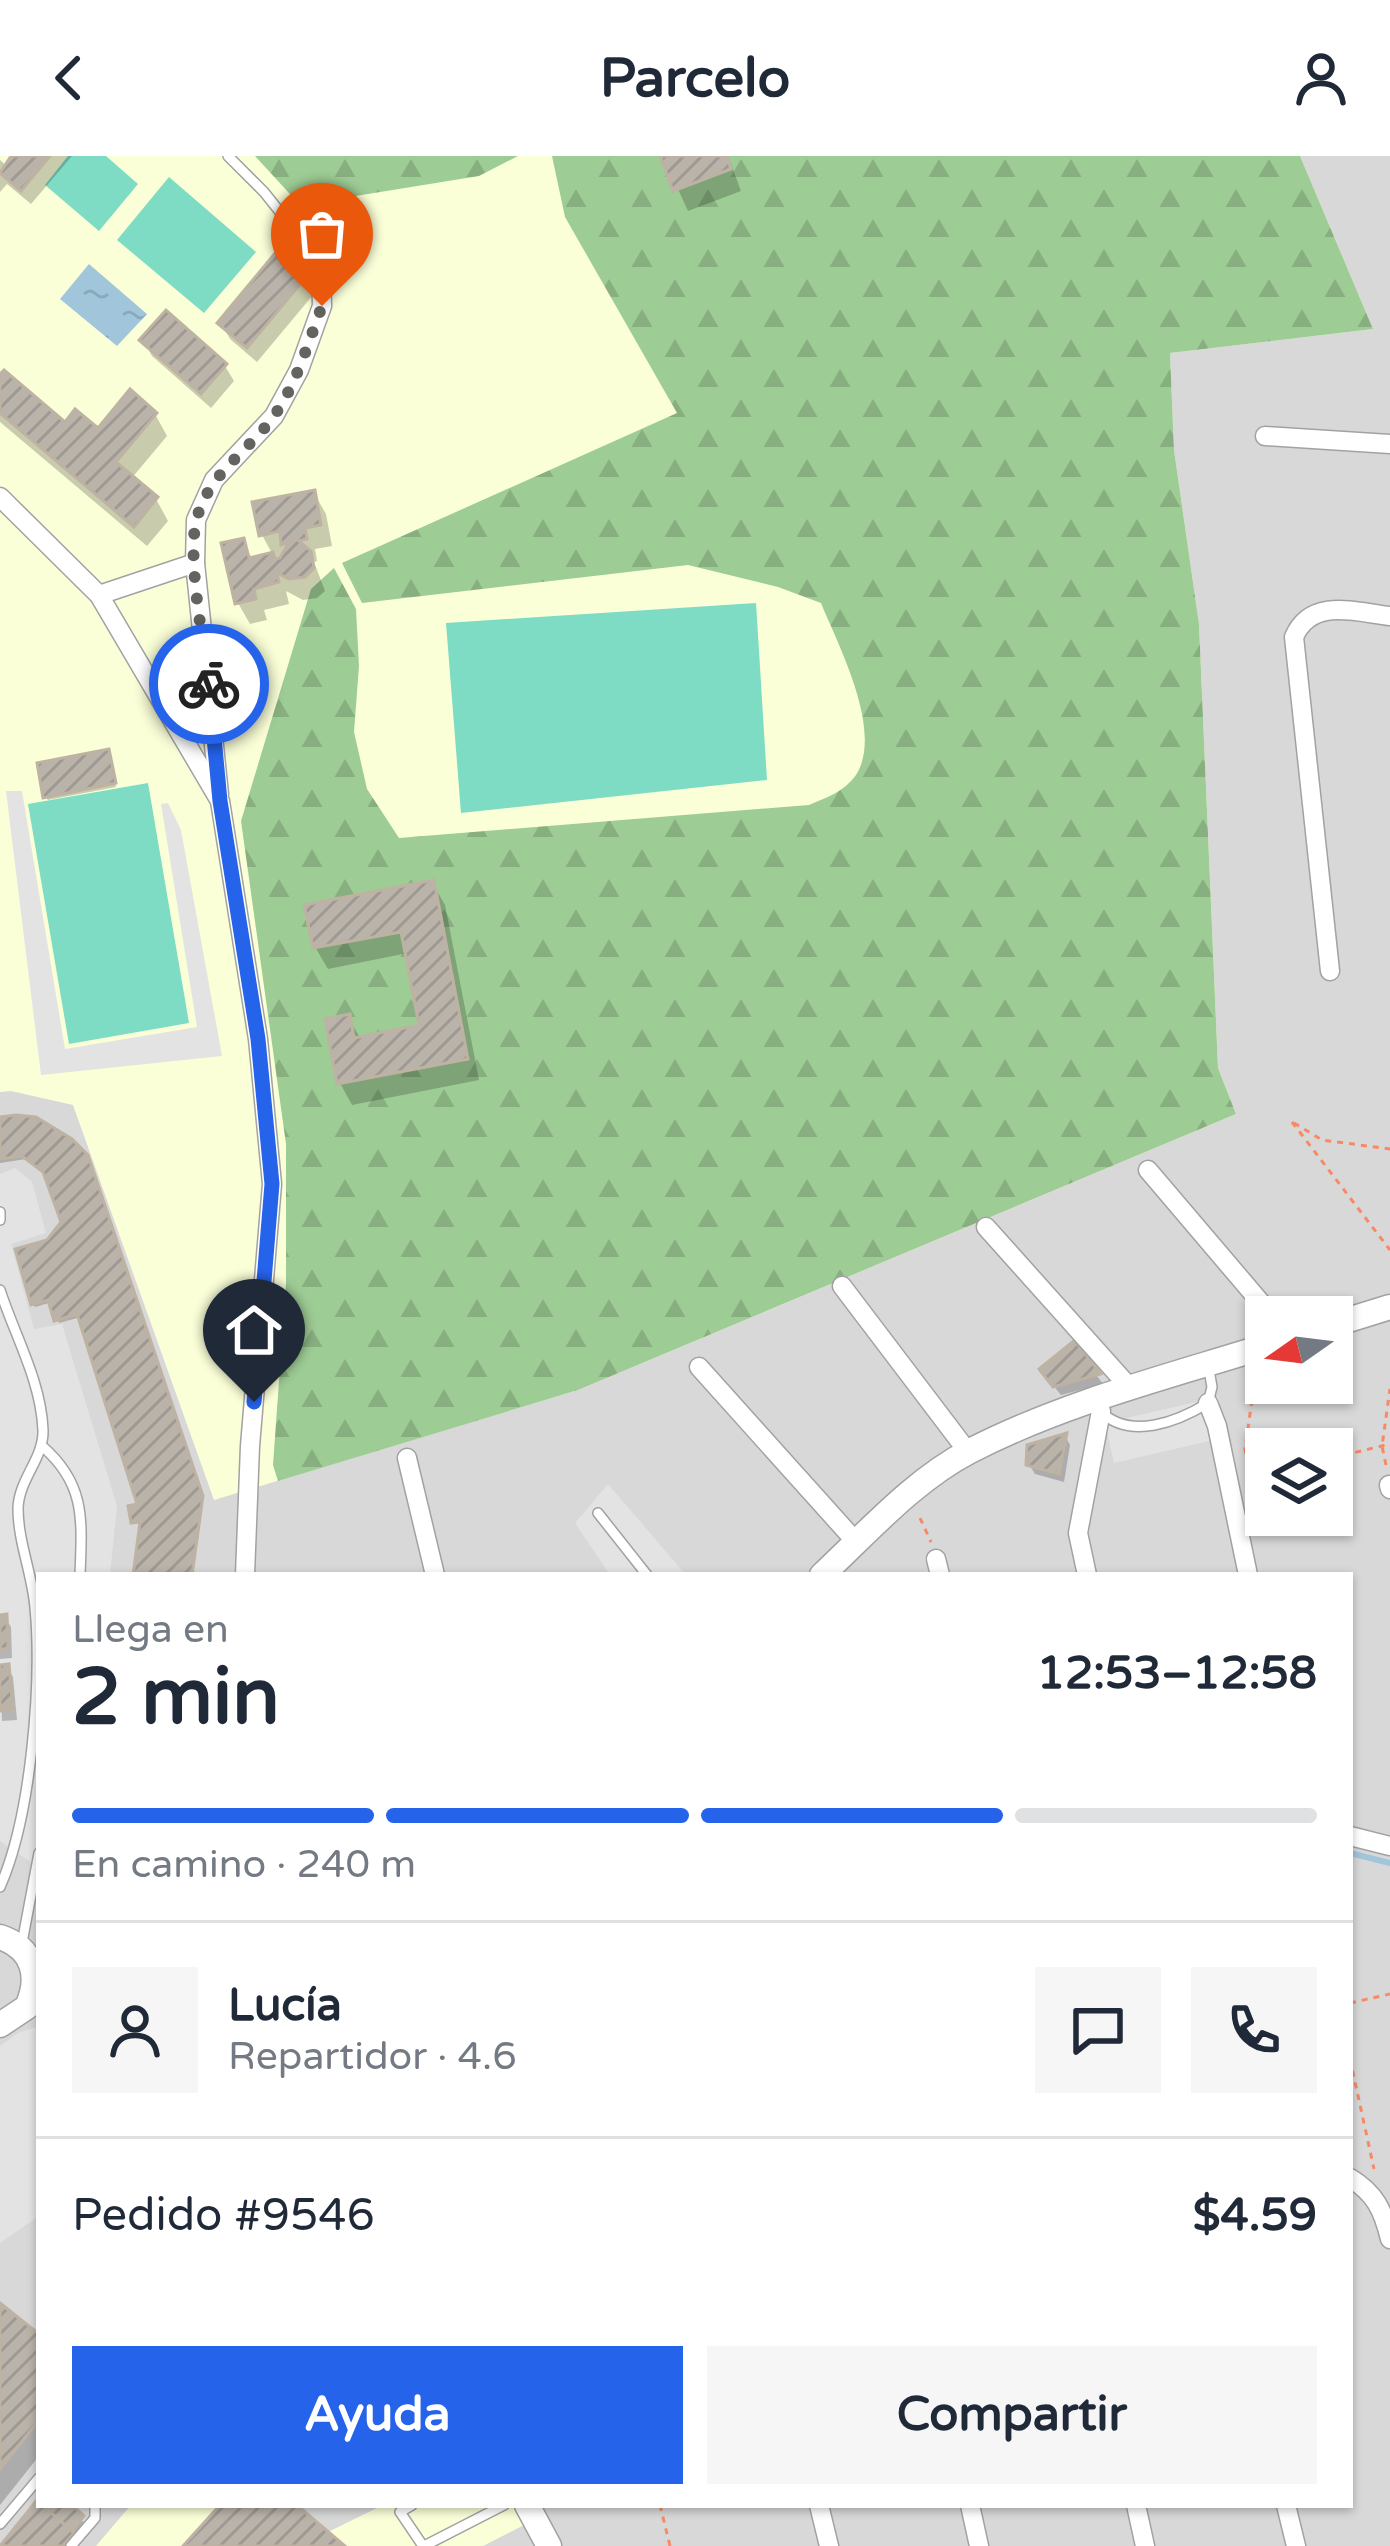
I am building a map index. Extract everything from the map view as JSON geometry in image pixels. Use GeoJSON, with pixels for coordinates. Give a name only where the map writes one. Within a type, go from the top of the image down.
{"type":"FeatureCollection","features":[{"type":"Feature","properties":{"kind":"street"},"geometry":{"type":"LineString","coordinates":[[245,1572],[248,1465],[272,1184],[258,1039],[220,801],[195,563],[196,520],[214,480],[274,416],[299,370],[322,306],[321,271],[304,243]]}},
{"type":"Feature","properties":{"kind":"street"},"geometry":{"type":"LineString","coordinates":[[1265,436],[1390,444]]}},
{"type":"Feature","properties":{"kind":"street"},"geometry":{"type":"LineString","coordinates":[[0,497],[99,595],[220,801]]}},
{"type":"Feature","properties":{"kind":"street"},"geometry":{"type":"LineString","coordinates":[[99,595],[195,563]]}},
{"type":"Feature","properties":{"kind":"street"},"geometry":{"type":"LineString","coordinates":[[1330,970],[1294,637],[1300,622],[1313,613],[1332,610],[1390,616]]}},
{"type":"Feature","properties":{"kind":"street"},"geometry":{"type":"LineString","coordinates":[[1148,1170],[1255,1296]]}},
{"type":"Feature","properties":{"kind":"street"},"geometry":{"type":"LineString","coordinates":[[986,1227],[1131,1389]]}},
{"type":"Feature","properties":{"kind":"street"},"geometry":{"type":"LineString","coordinates":[[842,1286],[968,1452]]}},
{"type":"Feature","properties":{"kind":"street"},"geometry":{"type":"LineString","coordinates":[[1353,1318],[1390,1306]]}},
{"type":"Feature","properties":{"kind":"street"},"geometry":{"type":"LineString","coordinates":[[825,1572],[908,1495],[968,1452],[1131,1389],[1245,1356]]}},
{"type":"Feature","properties":{"kind":"street"},"geometry":{"type":"LineString","coordinates":[[699,1367],[857,1543]]}},
{"type":"Feature","properties":{"kind":"street"},"geometry":{"type":"LineString","coordinates":[[1208,1403],[1247,1572]]}},
{"type":"Feature","properties":{"kind":"street"},"geometry":{"type":"LineString","coordinates":[[1087,1572],[1078,1533],[1095,1406]]}},
{"type":"Feature","properties":{"kind":"street"},"geometry":{"type":"LineString","coordinates":[[407,1458],[434,1572]]}},
{"type":"Feature","properties":{"kind":"street"},"geometry":{"type":"LineString","coordinates":[[1353,1837],[1390,1846]]}},
{"type":"Feature","properties":{"kind":"street"},"geometry":{"type":"LineString","coordinates":[[11,2021],[27,2007],[34,1992],[23,1951]]}},
{"type":"Feature","properties":{"kind":"street"},"geometry":{"type":"LineString","coordinates":[[1353,2180],[1370,2190],[1384,2214],[1390,2239]]}},
{"type":"Feature","properties":{"kind":"street"},"geometry":{"type":"LineString","coordinates":[[529,2508],[549,2546]]}},
{"type":"Feature","properties":{"kind":"street"},"geometry":{"type":"LineString","coordinates":[[820,2508],[830,2546]]}},
{"type":"Feature","properties":{"kind":"street"},"geometry":{"type":"LineString","coordinates":[[971,2508],[979,2546]]}},
{"type":"Feature","properties":{"kind":"street"},"geometry":{"type":"LineString","coordinates":[[1137,2508],[1145,2546]]}},
{"type":"Feature","properties":{"kind":"street"},"geometry":{"type":"LineString","coordinates":[[1287,2508],[1296,2546]]}},
{"type":"Feature","properties":{"kind":"lane"},"geometry":{"type":"LineString","coordinates":[[228,156],[304,243]]}},
{"type":"Feature","properties":{"kind":"lane"},"geometry":{"type":"LineString","coordinates":[[0,1887],[11,1857],[32,1739],[35,1608],[18,1509],[20,1492],[42,1446],[43,1429],[29,1365],[1,1298]]}},
{"type":"Feature","properties":{"kind":"lane"},"geometry":{"type":"LineString","coordinates":[[1095,1406],[1113,1423],[1149,1426],[1184,1418],[1208,1403],[1212,1387],[1208,1364]]}},
{"type":"Feature","properties":{"kind":"lane"},"geometry":{"type":"LineString","coordinates":[[42,1446],[74,1481],[80,1508],[80,1572]]}},
{"type":"Feature","properties":{"kind":"lane"},"geometry":{"type":"LineString","coordinates":[[598,1513],[645,1572]]}},
{"type":"Feature","properties":{"kind":"lane"},"geometry":{"type":"LineString","coordinates":[[23,1951],[36,1871]]}},
{"type":"Feature","properties":{"kind":"lane"},"geometry":{"type":"LineString","coordinates":[[0,2524],[36,2482]]}},
{"type":"Feature","properties":{"kind":"lane"},"geometry":{"type":"LineString","coordinates":[[71,2546],[95,2518],[95,2508]]}},
{"type":"Feature","properties":{"kind":"lane"},"geometry":{"type":"LineString","coordinates":[[407,2508],[400,2512],[424,2546],[498,2508]]}},
{"type":"Feature","properties":{"kind":"path"},"geometry":{"type":"LineString","coordinates":[[1390,1149],[1322,1140],[1292,1122],[1390,1250]]}},
{"type":"Feature","properties":{"kind":"path"},"geometry":{"type":"LineString","coordinates":[[1390,1389],[1382,1446],[1390,1487]]}},
{"type":"Feature","properties":{"kind":"path"},"geometry":{"type":"LineString","coordinates":[[1353,1453],[1390,1444]]}},
{"type":"Feature","properties":{"kind":"path"},"geometry":{"type":"LineString","coordinates":[[908,1495],[929,1534],[938,1567]]}},
{"type":"Feature","properties":{"kind":"path"},"geometry":{"type":"LineString","coordinates":[[1353,2002],[1390,1994]]}},
{"type":"Feature","properties":{"kind":"path"},"geometry":{"type":"LineString","coordinates":[[1353,2072],[1375,2170]]}},
{"type":"Feature","properties":{"kind":"path"},"geometry":{"type":"LineString","coordinates":[[661,2508],[669,2546]]}},
{"type":"Feature","properties":{"kind":"shaded area"},"geometry":{"type":"Polygon","coordinates":[[[0,156],[1390,156],[1390,2546],[0,2546],[0,156]]]}},
{"type":"Feature","properties":{"kind":"shaded area"},"geometry":{"type":"Polygon","coordinates":[[[0,156],[1300,156],[1373,329],[1170,353],[1174,450],[1199,624],[1218,1068],[1236,1114],[578,1390],[214,1500],[73,1105],[0,1092],[0,156]]]}},
{"type":"Feature","properties":{"kind":"shaded area"},"geometry":{"type":"Polygon","coordinates":[[[6,791],[22,791],[65,1049],[197,1027],[161,804],[168,803],[181,830],[222,1056],[41,1075],[6,791]]]}},
{"type":"Feature","properties":{"kind":"shaded area"},"geometry":{"type":"Polygon","coordinates":[[[15,1168],[32,1182],[46,1233],[11,1244],[34,1329],[62,1324],[117,1506],[110,1572],[36,1572],[36,1866],[0,1841],[0,1174],[15,1168]]]}},
{"type":"Feature","properties":{"kind":"shaded area"},"geometry":{"type":"Polygon","coordinates":[[[1218,1397],[1227,1437],[1114,1463],[1105,1423],[1218,1397]]]}},
{"type":"Feature","properties":{"kind":"shaded area"},"geometry":{"type":"Polygon","coordinates":[[[608,1484],[683,1572],[608,1572],[575,1523],[608,1484]]]}},
{"type":"Feature","properties":{"kind":"shaded area"},"geometry":{"type":"Polygon","coordinates":[[[36,2027],[36,2218],[0,2243],[0,2046],[36,2027]]]}},
{"type":"Feature","properties":{"kind":"shaded area"},"geometry":{"type":"Polygon","coordinates":[[[128,2508],[300,2508],[328,2532],[377,2508],[514,2508],[524,2525],[483,2546],[96,2546],[128,2508]]]}},
{"type":"Feature","properties":{"kind":"green space"},"geometry":{"type":"Polygon","coordinates":[[[68,156],[106,156],[138,184],[99,231],[45,185],[68,156]]]}},
{"type":"Feature","properties":{"kind":"green space"},"geometry":{"type":"Polygon","coordinates":[[[255,156],[518,156],[479,176],[300,205],[255,156]]]}},
{"type":"Feature","properties":{"kind":"green space"},"geometry":{"type":"Polygon","coordinates":[[[552,156],[1300,156],[1373,329],[1170,353],[1174,450],[1199,624],[1218,1068],[1236,1114],[578,1390],[278,1481],[273,1465],[286,1283],[286,1144],[241,821],[311,589],[334,568],[356,609],[359,666],[354,732],[367,789],[399,838],[809,805],[846,785],[863,757],[862,712],[821,603],[778,587],[688,565],[362,603],[342,563],[677,413],[565,217],[552,156]]]}},
{"type":"Feature","properties":{"kind":"green space"},"geometry":{"type":"Polygon","coordinates":[[[169,177],[256,252],[204,313],[117,240],[169,177]]]}},
{"type":"Feature","properties":{"kind":"green space"},"geometry":{"type":"Polygon","coordinates":[[[756,603],[767,780],[461,813],[446,623],[756,603]]]}},
{"type":"Feature","properties":{"kind":"green space"},"geometry":{"type":"Polygon","coordinates":[[[148,783],[189,1023],[69,1044],[28,804],[148,783]]]}},
{"type":"Feature","properties":{"kind":"water"},"geometry":{"type":"Polygon","coordinates":[[[89,264],[147,314],[117,346],[60,299],[89,264]]]}},
{"type":"Feature","properties":{"kind":"building"},"geometry":{"type":"Polygon","coordinates":[[[11,156],[50,156],[21,191],[0,173],[11,156]]]}},
{"type":"Feature","properties":{"kind":"building"},"geometry":{"type":"Polygon","coordinates":[[[660,156],[727,156],[731,169],[673,191],[660,156]]]}},
{"type":"Feature","properties":{"kind":"building"},"geometry":{"type":"Polygon","coordinates":[[[281,246],[311,271],[247,348],[217,323],[281,246]]]}},
{"type":"Feature","properties":{"kind":"building"},"geometry":{"type":"Polygon","coordinates":[[[166,310],[227,364],[201,394],[139,340],[166,310]]]}},
{"type":"Feature","properties":{"kind":"building"},"geometry":{"type":"Polygon","coordinates":[[[4,370],[65,422],[75,409],[98,428],[130,389],[157,413],[116,462],[158,497],[134,527],[0,413],[0,374],[4,370]]]}},
{"type":"Feature","properties":{"kind":"building"},"geometry":{"type":"Polygon","coordinates":[[[315,490],[321,525],[305,528],[307,539],[299,541],[311,551],[314,568],[305,577],[289,579],[277,573],[279,582],[254,589],[256,599],[235,604],[221,543],[244,538],[249,558],[273,552],[275,559],[280,558],[289,542],[281,545],[280,531],[259,536],[252,502],[315,490]]]}},
{"type":"Feature","properties":{"kind":"building"},"geometry":{"type":"Polygon","coordinates":[[[109,749],[116,783],[43,798],[37,763],[109,749]]]}},
{"type":"Feature","properties":{"kind":"building"},"geometry":{"type":"Polygon","coordinates":[[[434,880],[468,1059],[337,1084],[325,1019],[350,1014],[354,1038],[419,1025],[401,932],[313,948],[304,905],[434,880]]]}},
{"type":"Feature","properties":{"kind":"building"},"geometry":{"type":"Polygon","coordinates":[[[0,1117],[36,1117],[88,1155],[203,1496],[192,1572],[133,1572],[140,1522],[131,1523],[128,1506],[137,1504],[77,1314],[54,1321],[48,1300],[31,1305],[15,1249],[47,1240],[61,1222],[43,1172],[22,1156],[0,1159],[0,1117]]]}},
{"type":"Feature","properties":{"kind":"building"},"geometry":{"type":"Polygon","coordinates":[[[1075,1340],[1101,1374],[1053,1387],[1039,1369],[1075,1340]]]}},
{"type":"Feature","properties":{"kind":"building"},"geometry":{"type":"Polygon","coordinates":[[[1067,1433],[1059,1474],[1026,1465],[1027,1445],[1067,1433]]]}},
{"type":"Feature","properties":{"kind":"building"},"geometry":{"type":"Polygon","coordinates":[[[7,1614],[8,1649],[0,1649],[0,1615],[7,1614]]]}},
{"type":"Feature","properties":{"kind":"building"},"geometry":{"type":"Polygon","coordinates":[[[9,1664],[13,1710],[0,1711],[0,1665],[9,1664]]]}},
{"type":"Feature","properties":{"kind":"building"},"geometry":{"type":"Polygon","coordinates":[[[0,2303],[36,2332],[36,2424],[0,2469],[0,2303]]]}},
{"type":"Feature","properties":{"kind":"building"},"geometry":{"type":"Polygon","coordinates":[[[36,2501],[36,2508],[46,2508],[74,2533],[63,2546],[0,2546],[36,2501]]]}},
{"type":"Feature","properties":{"kind":"building"},"geometry":{"type":"Polygon","coordinates":[[[46,2508],[75,2508],[84,2516],[72,2531],[46,2508]]]}},
{"type":"Feature","properties":{"kind":"building"},"geometry":{"type":"Polygon","coordinates":[[[217,2508],[301,2508],[345,2546],[183,2546],[217,2508]]]}},
{"type":"Feature","properties":{"kind":"waterway"},"geometry":{"type":"LineString","coordinates":[[1353,1854],[1390,1863]]}},
{"type":"Feature","properties":{"kind":"way so far"},"geometry":{"type":"LineString","coordinates":[[209,684],[195,563],[196,520],[214,480],[274,416],[299,370],[322,306]]}},
{"type":"Feature","properties":{"kind":"route"},"geometry":{"type":"LineString","coordinates":[[209,684],[220,801],[258,1039],[272,1184],[254,1402]]}}]}
